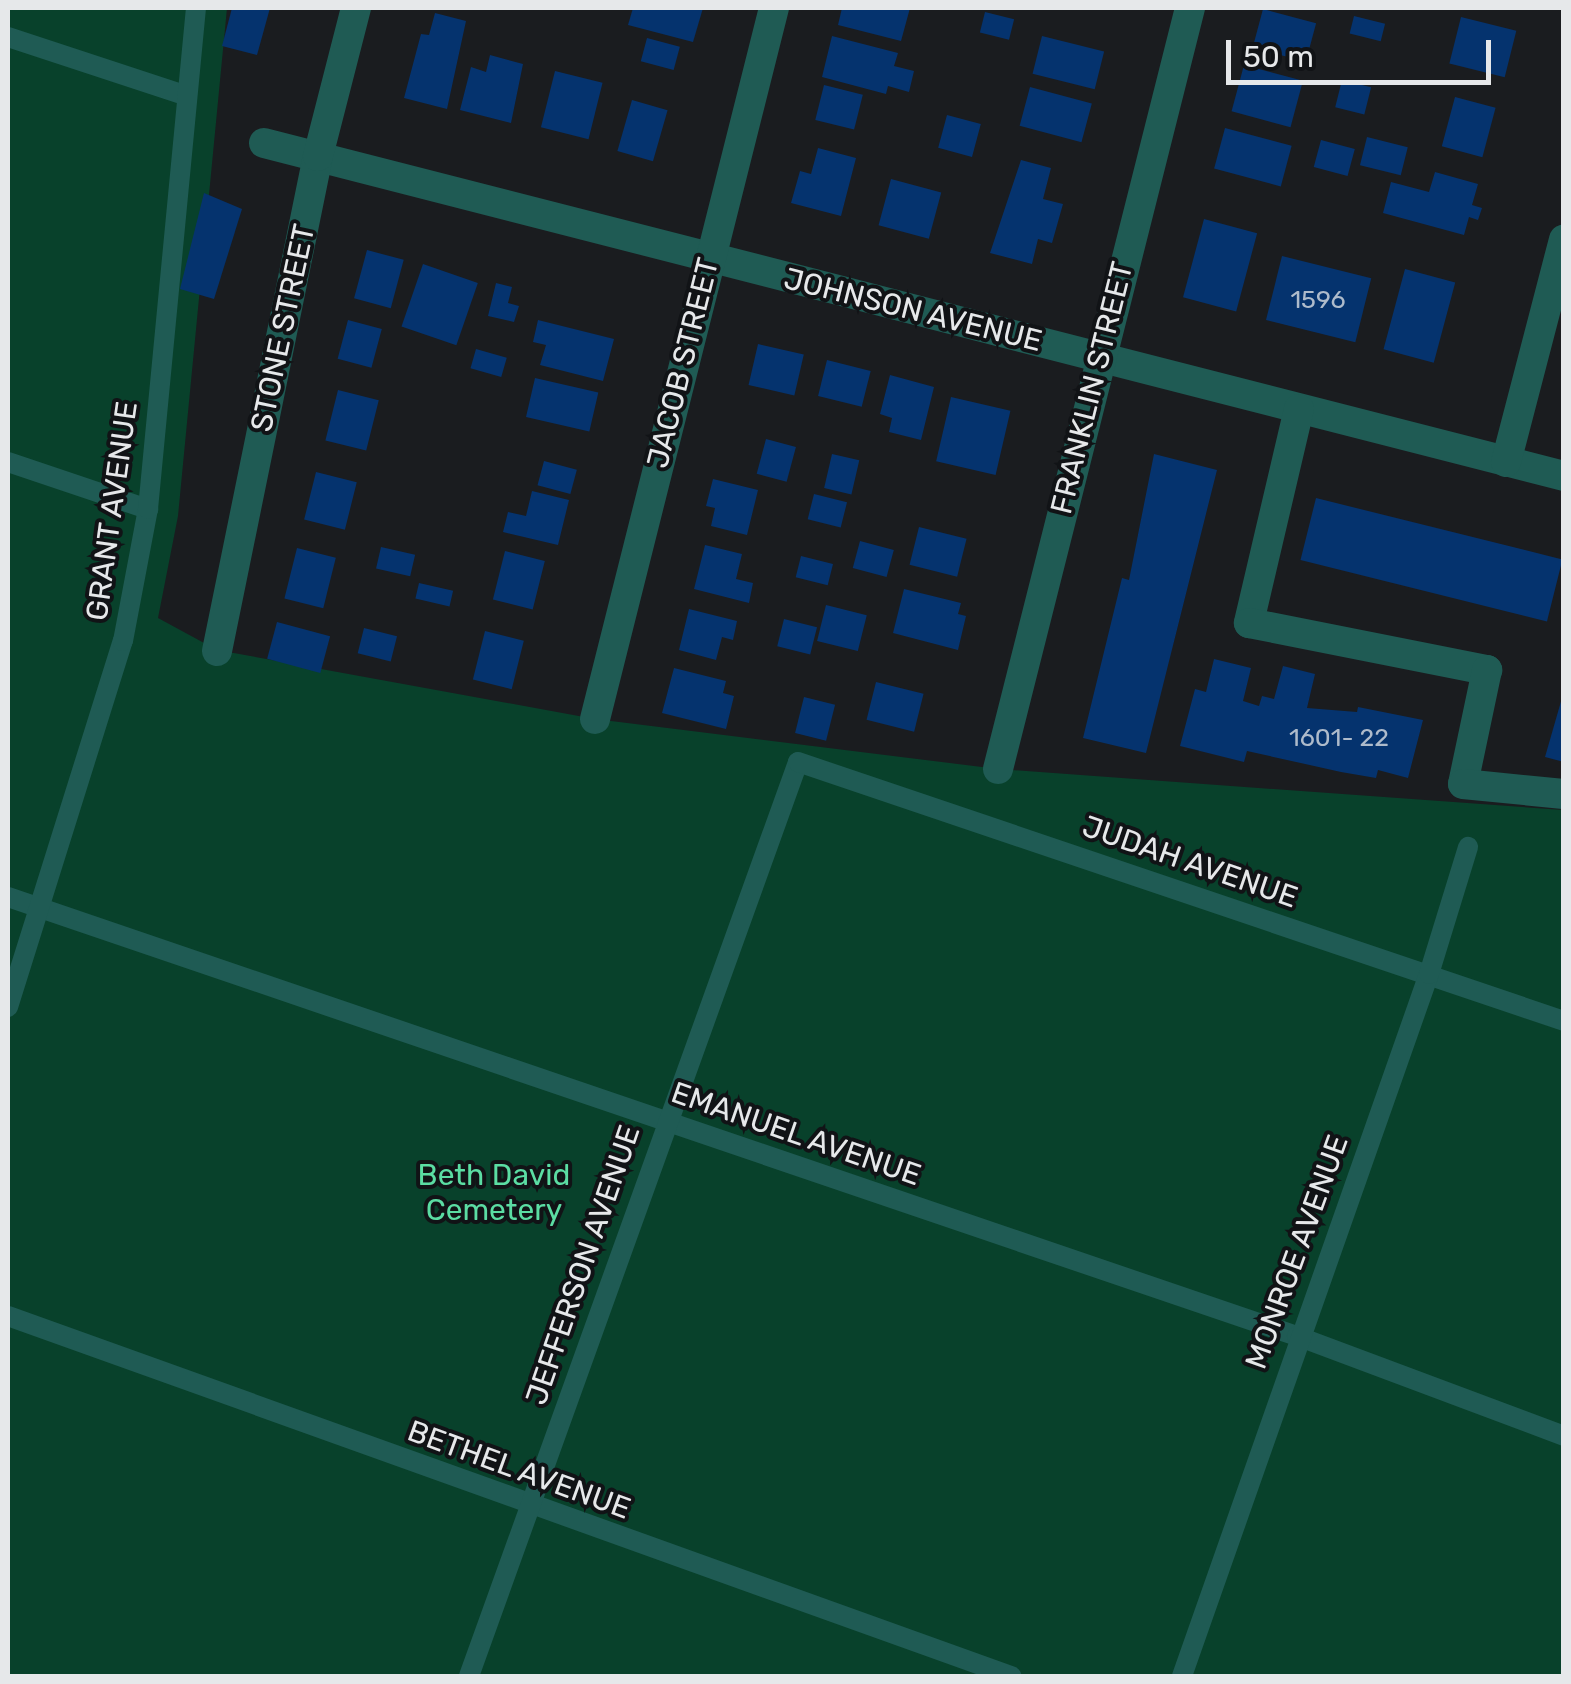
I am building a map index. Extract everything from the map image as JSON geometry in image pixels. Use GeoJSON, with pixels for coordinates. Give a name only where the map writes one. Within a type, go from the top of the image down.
{"type":"FeatureCollection","features":[{"type":"Feature","properties":{"kind":"street","name":"STONE STREET"},"geometry":{"type":"LineString","coordinates":[[217,650],[318,156],[356,8]]}},
{"type":"Feature","properties":{"kind":"street","name":"JACOB STREET"},"geometry":{"type":"LineString","coordinates":[[594,719],[774,8]]}},
{"type":"Feature","properties":{"kind":"street","name":"FRANKLIN STREET"},"geometry":{"type":"LineString","coordinates":[[998,769],[1190,8]]}},
{"type":"Feature","properties":{"kind":"street","name":"JOHNSON AVENUE"},"geometry":{"type":"LineString","coordinates":[[264,142],[1564,476]]}},
{"type":"Feature","properties":{"kind":"street"},"geometry":{"type":"LineString","coordinates":[[1506,462],[1564,239]]}},
{"type":"Feature","properties":{"kind":"street"},"geometry":{"type":"LineString","coordinates":[[1299,409],[1249,623],[1487,670],[1463,784],[1564,794]]}},
{"type":"Feature","properties":{"kind":"lane","name":"GRANT AVENUE"},"geometry":{"type":"LineString","coordinates":[[8,1006],[123,641],[148,509],[196,8]]}},
{"type":"Feature","properties":{"kind":"lane"},"geometry":{"type":"LineString","coordinates":[[8,37],[187,96]]}},
{"type":"Feature","properties":{"kind":"lane"},"geometry":{"type":"LineString","coordinates":[[8,462],[148,509]]}},
{"type":"Feature","properties":{"kind":"lane","name":"JUDAH AVENUE"},"geometry":{"type":"LineString","coordinates":[[798,762],[1564,1021]]}},
{"type":"Feature","properties":{"kind":"lane","name":"JEFFERSON AVENUE"},"geometry":{"type":"LineString","coordinates":[[469,1676],[798,762]]}},
{"type":"Feature","properties":{"kind":"lane","name":"MONROE AVENUE"},"geometry":{"type":"LineString","coordinates":[[1182,1676],[1297,1336],[1430,974],[1468,847]]}},
{"type":"Feature","properties":{"kind":"lane","name":"EMANUEL AVENUE"},"geometry":{"type":"LineString","coordinates":[[8,897],[1297,1336],[1564,1436]]}},
{"type":"Feature","properties":{"kind":"lane","name":"BETHEL AVENUE"},"geometry":{"type":"LineString","coordinates":[[8,1316],[1011,1676]]}},
{"type":"Feature","properties":{"kind":"green space","name":"Beth David Cemetery"},"geometry":{"type":"Polygon","coordinates":[[[8,8],[227,8],[178,516],[158,618],[217,650],[595,719],[998,769],[1563,810],[1563,1676],[8,1676],[8,8]]]}},
{"type":"Feature","properties":{"kind":"building"},"geometry":{"type":"Polygon","coordinates":[[[232,8],[270,8],[257,55],[222,46],[232,8]]]}},
{"type":"Feature","properties":{"kind":"building"},"geometry":{"type":"Polygon","coordinates":[[[633,8],[703,8],[693,42],[628,25],[633,8]]]}},
{"type":"Feature","properties":{"kind":"building"},"geometry":{"type":"Polygon","coordinates":[[[842,8],[910,8],[901,41],[838,25],[842,8]]]}},
{"type":"Feature","properties":{"kind":"building"},"geometry":{"type":"Polygon","coordinates":[[[1263,9],[1316,23],[1306,62],[1253,48],[1263,9]]]}},
{"type":"Feature","properties":{"kind":"building"},"geometry":{"type":"Polygon","coordinates":[[[985,12],[1014,19],[1009,40],[980,32],[985,12]]]}},
{"type":"Feature","properties":{"kind":"building"},"geometry":{"type":"Polygon","coordinates":[[[435,13],[466,21],[447,109],[404,98],[421,34],[429,35],[435,13]]]}},
{"type":"Feature","properties":{"kind":"building"},"geometry":{"type":"Polygon","coordinates":[[[1354,16],[1385,24],[1381,41],[1350,33],[1354,16]]]}},
{"type":"Feature","properties":{"kind":"building"},"geometry":{"type":"Polygon","coordinates":[[[1461,17],[1516,31],[1505,77],[1449,64],[1461,17]]]}},
{"type":"Feature","properties":{"kind":"building"},"geometry":{"type":"Polygon","coordinates":[[[832,36],[898,53],[894,66],[914,71],[909,92],[888,86],[886,94],[822,77],[832,36]]]}},
{"type":"Feature","properties":{"kind":"building"},"geometry":{"type":"Polygon","coordinates":[[[1042,36],[1104,51],[1095,89],[1033,74],[1042,36]]]}},
{"type":"Feature","properties":{"kind":"building"},"geometry":{"type":"Polygon","coordinates":[[[647,38],[680,47],[674,70],[641,61],[647,38]]]}},
{"type":"Feature","properties":{"kind":"building"},"geometry":{"type":"Polygon","coordinates":[[[490,55],[523,64],[511,123],[460,110],[471,67],[486,72],[490,55]]]}},
{"type":"Feature","properties":{"kind":"building"},"geometry":{"type":"Polygon","coordinates":[[[1244,65],[1303,81],[1290,127],[1232,111],[1244,65]]]}},
{"type":"Feature","properties":{"kind":"building"},"geometry":{"type":"Polygon","coordinates":[[[555,71],[603,83],[589,139],[541,127],[555,71]]]}},
{"type":"Feature","properties":{"kind":"building"},"geometry":{"type":"Polygon","coordinates":[[[1342,80],[1371,87],[1364,114],[1335,107],[1342,80]]]}},
{"type":"Feature","properties":{"kind":"building"},"geometry":{"type":"Polygon","coordinates":[[[824,85],[863,95],[854,130],[815,120],[824,85]]]}},
{"type":"Feature","properties":{"kind":"building"},"geometry":{"type":"Polygon","coordinates":[[[1030,87],[1092,104],[1081,142],[1020,126],[1030,87]]]}},
{"type":"Feature","properties":{"kind":"building"},"geometry":{"type":"Polygon","coordinates":[[[1455,97],[1496,108],[1482,157],[1442,146],[1455,97]]]}},
{"type":"Feature","properties":{"kind":"building"},"geometry":{"type":"Polygon","coordinates":[[[632,100],[668,110],[653,161],[617,151],[632,100]]]}},
{"type":"Feature","properties":{"kind":"building"},"geometry":{"type":"Polygon","coordinates":[[[947,115],[981,124],[972,157],[938,148],[947,115]]]}},
{"type":"Feature","properties":{"kind":"building"},"geometry":{"type":"Polygon","coordinates":[[[1225,128],[1292,146],[1281,186],[1214,169],[1225,128]]]}},
{"type":"Feature","properties":{"kind":"building"},"geometry":{"type":"Polygon","coordinates":[[[1367,137],[1408,147],[1401,175],[1360,165],[1367,137]]]}},
{"type":"Feature","properties":{"kind":"building"},"geometry":{"type":"Polygon","coordinates":[[[1321,140],[1355,149],[1348,176],[1314,167],[1321,140]]]}},
{"type":"Feature","properties":{"kind":"building"},"geometry":{"type":"Polygon","coordinates":[[[818,148],[856,158],[841,216],[791,203],[800,171],[811,174],[818,148]]]}},
{"type":"Feature","properties":{"kind":"building"},"geometry":{"type":"Polygon","coordinates":[[[1021,160],[1051,168],[1043,199],[1063,204],[1052,243],[1038,239],[1032,264],[990,253],[1021,160]]]}},
{"type":"Feature","properties":{"kind":"building"},"geometry":{"type":"Polygon","coordinates":[[[1435,172],[1478,184],[1472,205],[1482,208],[1478,220],[1469,217],[1464,235],[1383,213],[1391,182],[1429,192],[1435,172]]]}},
{"type":"Feature","properties":{"kind":"building"},"geometry":{"type":"Polygon","coordinates":[[[891,179],[941,192],[929,239],[879,225],[891,179]]]}},
{"type":"Feature","properties":{"kind":"building"},"geometry":{"type":"Polygon","coordinates":[[[204,193],[242,209],[214,299],[180,289],[204,193]]]}},
{"type":"Feature","properties":{"kind":"building"},"geometry":{"type":"Polygon","coordinates":[[[1204,219],[1257,233],[1236,311],[1183,297],[1204,219]]]}},
{"type":"Feature","properties":{"kind":"building"},"geometry":{"type":"Polygon","coordinates":[[[367,250],[404,260],[391,308],[354,298],[367,250]]]}},
{"type":"Feature","properties":{"kind":"building"},"geometry":{"type":"Polygon","coordinates":[[[1282,256],[1371,278],[1355,342],[1266,320],[1282,256]]]}},
{"type":"Feature","properties":{"kind":"building"},"geometry":{"type":"Polygon","coordinates":[[[423,264],[478,283],[456,345],[402,326],[423,264]]]}},
{"type":"Feature","properties":{"kind":"building"},"geometry":{"type":"Polygon","coordinates":[[[1405,269],[1455,282],[1434,363],[1384,349],[1405,269]]]}},
{"type":"Feature","properties":{"kind":"building"},"geometry":{"type":"Polygon","coordinates":[[[496,283],[512,287],[508,303],[519,306],[514,322],[488,316],[496,283]]]}},
{"type":"Feature","properties":{"kind":"building"},"geometry":{"type":"Polygon","coordinates":[[[348,320],[382,329],[371,368],[338,359],[348,320]]]}},
{"type":"Feature","properties":{"kind":"building"},"geometry":{"type":"Polygon","coordinates":[[[538,320],[614,339],[603,381],[540,365],[546,345],[533,342],[538,320]]]}},
{"type":"Feature","properties":{"kind":"building"},"geometry":{"type":"Polygon","coordinates":[[[758,344],[804,355],[794,395],[749,385],[758,344]]]}},
{"type":"Feature","properties":{"kind":"building"},"geometry":{"type":"Polygon","coordinates":[[[476,349],[507,358],[501,377],[470,368],[476,349]]]}},
{"type":"Feature","properties":{"kind":"building"},"geometry":{"type":"Polygon","coordinates":[[[827,360],[871,371],[862,407],[818,396],[827,360]]]}},
{"type":"Feature","properties":{"kind":"building"},"geometry":{"type":"Polygon","coordinates":[[[890,375],[934,387],[921,440],[889,432],[892,418],[880,414],[890,375]]]}},
{"type":"Feature","properties":{"kind":"building"},"geometry":{"type":"Polygon","coordinates":[[[535,378],[598,393],[589,432],[526,417],[535,378]]]}},
{"type":"Feature","properties":{"kind":"building"},"geometry":{"type":"Polygon","coordinates":[[[338,390],[379,400],[366,451],[325,440],[338,390]]]}},
{"type":"Feature","properties":{"kind":"building"},"geometry":{"type":"Polygon","coordinates":[[[951,397],[1010,411],[996,475],[936,461],[951,397]]]}},
{"type":"Feature","properties":{"kind":"building"},"geometry":{"type":"Polygon","coordinates":[[[766,439],[796,447],[787,482],[757,474],[766,439]]]}},
{"type":"Feature","properties":{"kind":"building"},"geometry":{"type":"Polygon","coordinates":[[[832,454],[859,460],[851,494],[824,488],[832,454]]]}},
{"type":"Feature","properties":{"kind":"building"},"geometry":{"type":"Polygon","coordinates":[[[1154,454],[1217,470],[1146,753],[1083,738],[1122,578],[1129,580],[1154,454]]]}},
{"type":"Feature","properties":{"kind":"building"},"geometry":{"type":"Polygon","coordinates":[[[544,461],[577,470],[570,494],[538,485],[544,461]]]}},
{"type":"Feature","properties":{"kind":"building"},"geometry":{"type":"Polygon","coordinates":[[[316,472],[357,482],[345,530],[304,520],[316,472]]]}},
{"type":"Feature","properties":{"kind":"building"},"geometry":{"type":"Polygon","coordinates":[[[713,479],[758,490],[747,535],[711,526],[715,508],[706,506],[713,479]]]}},
{"type":"Feature","properties":{"kind":"building"},"geometry":{"type":"Polygon","coordinates":[[[532,491],[569,500],[558,545],[503,532],[508,512],[526,516],[532,491]]]}},
{"type":"Feature","properties":{"kind":"building"},"geometry":{"type":"Polygon","coordinates":[[[814,494],[847,502],[841,527],[808,519],[814,494]]]}},
{"type":"Feature","properties":{"kind":"building"},"geometry":{"type":"Polygon","coordinates":[[[1316,498],[1562,559],[1547,622],[1301,560],[1316,498]]]}},
{"type":"Feature","properties":{"kind":"building"},"geometry":{"type":"Polygon","coordinates":[[[919,527],[967,539],[957,577],[910,565],[919,527]]]}},
{"type":"Feature","properties":{"kind":"building"},"geometry":{"type":"Polygon","coordinates":[[[860,541],[894,550],[887,577],[853,568],[860,541]]]}},
{"type":"Feature","properties":{"kind":"building"},"geometry":{"type":"Polygon","coordinates":[[[705,545],[742,554],[736,579],[753,583],[749,603],[694,589],[705,545]]]}},
{"type":"Feature","properties":{"kind":"building"},"geometry":{"type":"Polygon","coordinates":[[[381,547],[415,555],[410,576],[376,568],[381,547]]]}},
{"type":"Feature","properties":{"kind":"building"},"geometry":{"type":"Polygon","coordinates":[[[297,548],[336,558],[323,608],[284,598],[297,548]]]}},
{"type":"Feature","properties":{"kind":"building"},"geometry":{"type":"Polygon","coordinates":[[[505,551],[545,561],[533,609],[493,600],[505,551]]]}},
{"type":"Feature","properties":{"kind":"building"},"geometry":{"type":"Polygon","coordinates":[[[801,556],[833,564],[828,585],[796,577],[801,556]]]}},
{"type":"Feature","properties":{"kind":"building"},"geometry":{"type":"Polygon","coordinates":[[[419,583],[453,591],[450,606],[415,599],[419,583]]]}},
{"type":"Feature","properties":{"kind":"building"},"geometry":{"type":"Polygon","coordinates":[[[904,589],[961,603],[958,614],[966,616],[958,650],[893,633],[904,589]]]}},
{"type":"Feature","properties":{"kind":"building"},"geometry":{"type":"Polygon","coordinates":[[[826,605],[867,615],[858,651],[817,641],[826,605]]]}},
{"type":"Feature","properties":{"kind":"building"},"geometry":{"type":"Polygon","coordinates":[[[689,609],[737,621],[733,640],[722,637],[716,660],[679,650],[689,609]]]}},
{"type":"Feature","properties":{"kind":"building"},"geometry":{"type":"Polygon","coordinates":[[[784,619],[817,627],[810,654],[777,646],[784,619]]]}},
{"type":"Feature","properties":{"kind":"building"},"geometry":{"type":"Polygon","coordinates":[[[277,622],[330,636],[320,673],[267,659],[277,622]]]}},
{"type":"Feature","properties":{"kind":"building"},"geometry":{"type":"Polygon","coordinates":[[[364,628],[397,636],[391,661],[358,653],[364,628]]]}},
{"type":"Feature","properties":{"kind":"building"},"geometry":{"type":"Polygon","coordinates":[[[485,631],[524,641],[512,689],[473,680],[485,631]]]}},
{"type":"Feature","properties":{"kind":"building"},"geometry":{"type":"Polygon","coordinates":[[[1214,659],[1251,668],[1243,701],[1259,706],[1262,696],[1274,699],[1283,666],[1315,674],[1307,708],[1357,712],[1358,707],[1423,720],[1408,778],[1378,770],[1376,778],[1247,751],[1244,762],[1180,746],[1195,689],[1206,692],[1214,659]]]}},
{"type":"Feature","properties":{"kind":"building"},"geometry":{"type":"Polygon","coordinates":[[[674,668],[726,681],[723,693],[734,696],[726,729],[662,713],[674,668]]]}},
{"type":"Feature","properties":{"kind":"building"},"geometry":{"type":"Polygon","coordinates":[[[876,682],[924,694],[914,732],[867,720],[876,682]]]}},
{"type":"Feature","properties":{"kind":"building"},"geometry":{"type":"Polygon","coordinates":[[[1564,691],[1564,762],[1545,757],[1564,691]]]}},
{"type":"Feature","properties":{"kind":"building"},"geometry":{"type":"Polygon","coordinates":[[[804,697],[835,705],[826,741],[795,733],[804,697]]]}}]}
